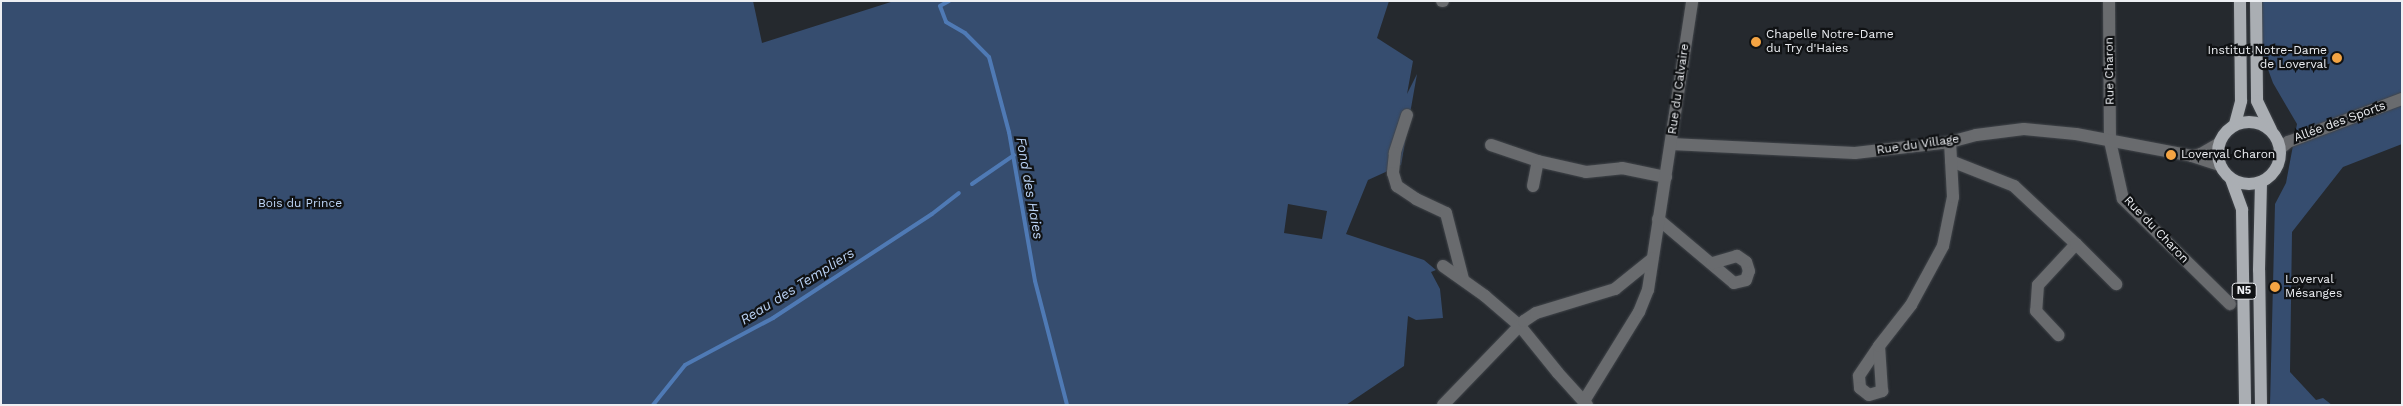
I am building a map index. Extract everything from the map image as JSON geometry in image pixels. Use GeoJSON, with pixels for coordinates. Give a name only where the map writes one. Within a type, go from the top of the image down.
{"type":"FeatureCollection","features":[{"type":"Feature","properties":{"kind":"main road"},"geometry":{"type":"LineString","coordinates":[[2236,124],[2241,101],[2240,1]]}},
{"type":"Feature","properties":{"kind":"main road"},"geometry":{"type":"LineString","coordinates":[[2231,179],[2246,184],[2261,182],[2276,169],[2280,149],[2257,101],[2256,1]]}},
{"type":"Feature","properties":{"kind":"main road"},"geometry":{"type":"LineString","coordinates":[[2220,165],[2218,144],[2225,132],[2236,124],[2252,122],[2260,124],[2274,134]]}},
{"type":"Feature","properties":{"kind":"main road","name":"N5"},"geometry":{"type":"LineString","coordinates":[[2220,165],[2231,179],[2242,210],[2245,405]]}},
{"type":"Feature","properties":{"kind":"main road","name":"N5"},"geometry":{"type":"LineString","coordinates":[[2261,182],[2259,270],[2261,405]]}},
{"type":"Feature","properties":{"kind":"street","name":"Rue du Calvaire"},"geometry":{"type":"LineString","coordinates":[[1586,403],[1639,312],[1648,290],[1692,1]]}},
{"type":"Feature","properties":{"kind":"street","name":"Rue Charon"},"geometry":{"type":"LineString","coordinates":[[2109,1],[2110,141]]}},
{"type":"Feature","properties":{"kind":"street","name":"Allée des Sports"},"geometry":{"type":"LineString","coordinates":[[2280,149],[2288,142],[2402,99]]}},
{"type":"Feature","properties":{"kind":"street"},"geometry":{"type":"LineString","coordinates":[[1407,115],[1395,153],[1393,173],[1397,186],[1416,199],[1446,213],[1463,279]]}},
{"type":"Feature","properties":{"kind":"street","name":"Rue du Village"},"geometry":{"type":"LineString","coordinates":[[1671,144],[1855,153],[1950,142],[1976,135],[2024,129],[2076,134],[2192,156],[2220,165]]}},
{"type":"Feature","properties":{"kind":"street","name":"Rue du Charon"},"geometry":{"type":"LineString","coordinates":[[2110,141],[2123,199],[2230,304]]}},
{"type":"Feature","properties":{"kind":"street"},"geometry":{"type":"LineString","coordinates":[[1879,346],[1910,305],[1943,246],[1954,197],[1950,142]]}},
{"type":"Feature","properties":{"kind":"street"},"geometry":{"type":"LineString","coordinates":[[2192,156],[2201,154],[2218,144]]}},
{"type":"Feature","properties":{"kind":"street"},"geometry":{"type":"LineString","coordinates":[[1490,145],[1538,161],[1586,172],[1622,168],[1666,177]]}},
{"type":"Feature","properties":{"kind":"street"},"geometry":{"type":"LineString","coordinates":[[1533,186],[1538,161]]}},
{"type":"Feature","properties":{"kind":"street"},"geometry":{"type":"LineString","coordinates":[[1951,161],[2014,186],[2116,284]]}},
{"type":"Feature","properties":{"kind":"street"},"geometry":{"type":"LineString","coordinates":[[1658,219],[1712,263]]}},
{"type":"Feature","properties":{"kind":"street"},"geometry":{"type":"LineString","coordinates":[[2058,335],[2036,311],[2038,285],[2076,244]]}},
{"type":"Feature","properties":{"kind":"street"},"geometry":{"type":"LineString","coordinates":[[1443,405],[1524,321],[1536,313],[1615,289],[1652,259]]}},
{"type":"Feature","properties":{"kind":"street"},"geometry":{"type":"LineString","coordinates":[[1444,266],[1463,279],[1520,326],[1558,373],[1586,403]]}},
{"type":"Feature","properties":{"kind":"green space","name":"Bois du Prince"},"geometry":{"type":"Polygon","coordinates":[[[1,1],[753,1],[762,43],[894,1],[1389,1],[1377,38],[1413,61],[1407,94],[1417,74],[1401,165],[1368,180],[1346,234],[1424,260],[1436,270],[1431,272],[1440,289],[1443,318],[1416,320],[1408,316],[1404,366],[1346,405],[1,405],[1,1]],[[1288,204],[1284,233],[1322,239],[1327,211],[1288,204]]]}},
{"type":"Feature","properties":{"kind":"green space"},"geometry":{"type":"Polygon","coordinates":[[[2262,1],[2402,1],[2402,144],[2343,167],[2292,232],[2290,372],[2316,400],[2323,398],[2332,405],[2270,405],[2275,204],[2286,183],[2297,124],[2273,83],[2262,53],[2262,1]]]}},
{"type":"Feature","properties":{"kind":"waterway","name":"Fond des Haies"},"geometry":{"type":"LineString","coordinates":[[949,1],[940,6],[946,22],[965,33],[989,57],[1009,132],[1035,281],[1067,405]]}},
{"type":"Feature","properties":{"kind":"waterway","name":"Reau des Templiers"},"geometry":{"type":"LineString","coordinates":[[972,184],[1014,155]]}},
{"type":"Feature","properties":{"kind":"waterway","name":"Reau des Templiers"},"geometry":{"type":"LineString","coordinates":[[653,405],[685,365],[773,318],[932,214],[959,193]]}},
{"type":"Feature","properties":{"kind":"place","name":"Chapelle Notre-Dame du Try d'Haies"},"geometry":{"type":"Point","coordinates":[1756,42]}},
{"type":"Feature","properties":{"kind":"place","name":"Institut Notre-Dame de Loverval"},"geometry":{"type":"Point","coordinates":[2337,58]}},
{"type":"Feature","properties":{"kind":"place","name":"Loverval Charon"},"geometry":{"type":"Point","coordinates":[2171,155]}},
{"type":"Feature","properties":{"kind":"place","name":"Loverval Mésanges"},"geometry":{"type":"Point","coordinates":[2275,287]}}]}
